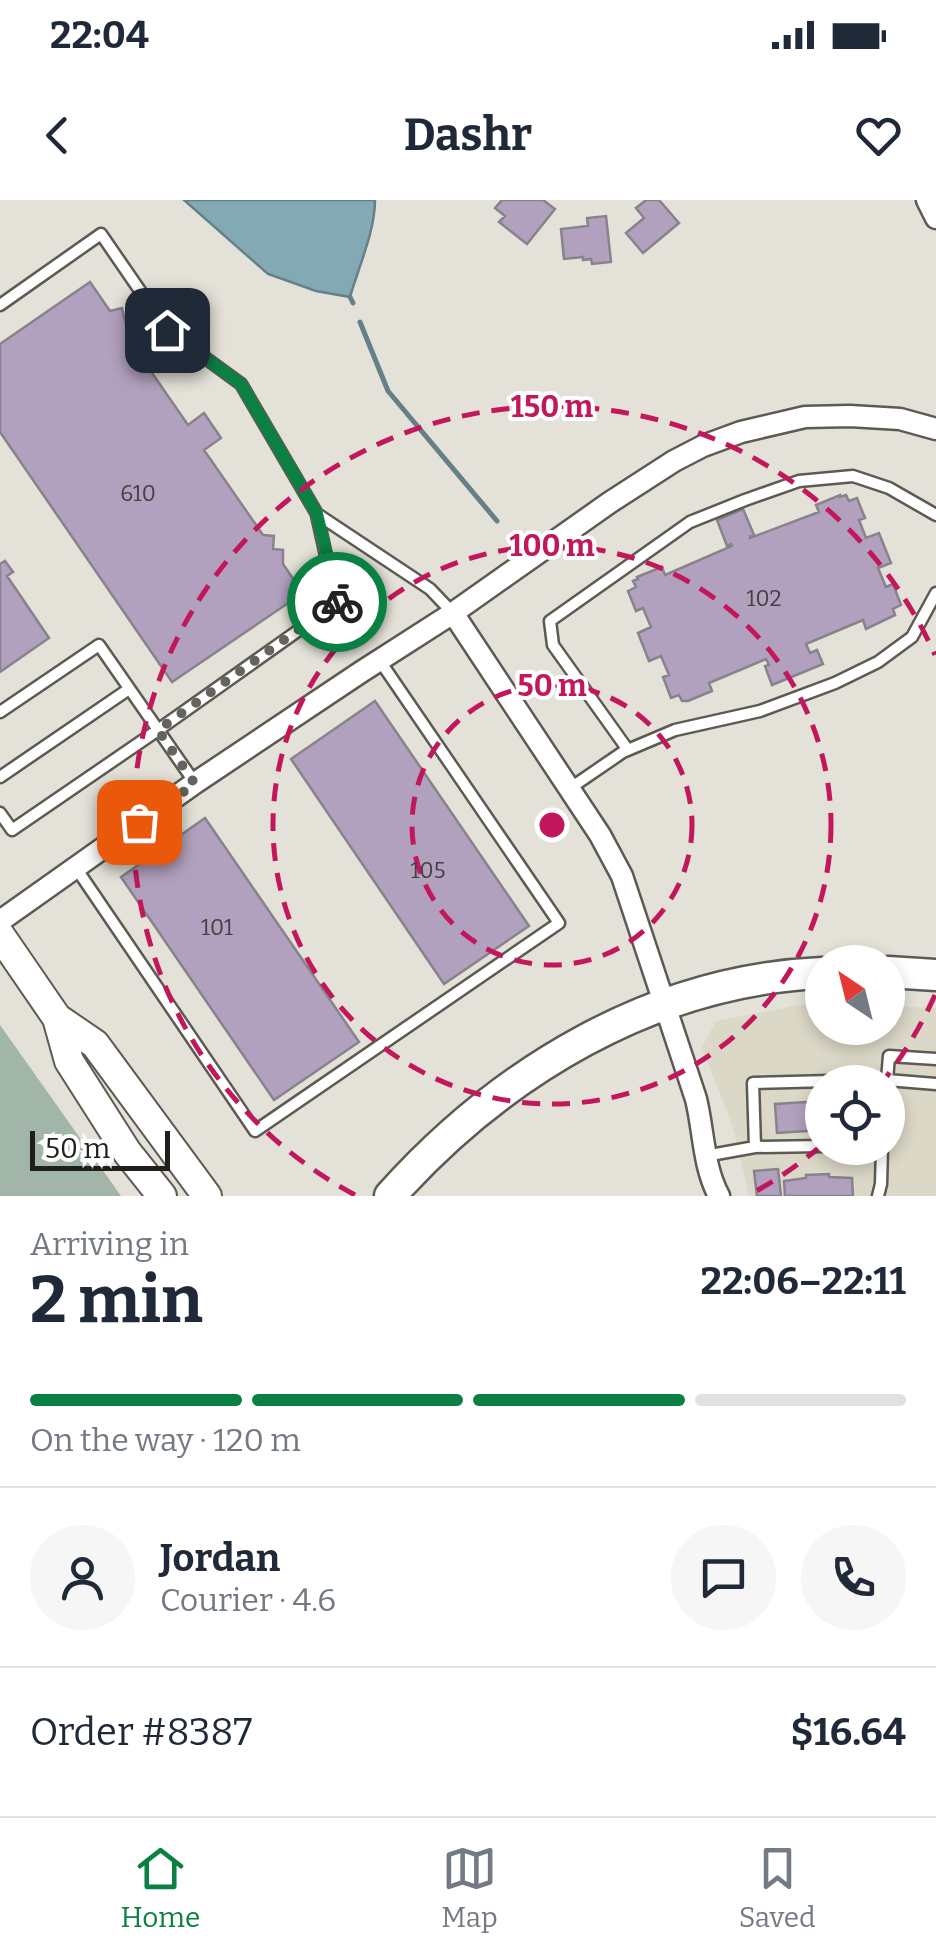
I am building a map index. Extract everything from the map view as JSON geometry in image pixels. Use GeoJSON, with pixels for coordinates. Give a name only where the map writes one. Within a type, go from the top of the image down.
{"type":"FeatureCollection","features":[{"type":"Feature","properties":{"kind":"main road"},"geometry":{"type":"LineString","coordinates":[[905,973],[936,975]]}},
{"type":"Feature","properties":{"kind":"main road"},"geometry":{"type":"LineString","coordinates":[[390,1196],[452,1134],[509,1088],[610,1026],[722,986],[805,975]]}},
{"type":"Feature","properties":{"kind":"street"},"geometry":{"type":"LineString","coordinates":[[926,200],[936,218]]}},
{"type":"Feature","properties":{"kind":"street"},"geometry":{"type":"LineString","coordinates":[[0,921],[195,784],[674,461],[755,428],[805,417],[900,419],[936,429]]}},
{"type":"Feature","properties":{"kind":"street"},"geometry":{"type":"LineString","coordinates":[[452,613],[600,835],[622,876],[696,1099],[705,1156],[719,1196]]}},
{"type":"Feature","properties":{"kind":"street"},"geometry":{"type":"LineString","coordinates":[[0,935],[56,1018],[68,1061],[162,1196]]}},
{"type":"Feature","properties":{"kind":"street"},"geometry":{"type":"LineString","coordinates":[[56,1018],[95,1044],[207,1196]]}},
{"type":"Feature","properties":{"kind":"lane"},"geometry":{"type":"LineString","coordinates":[[0,304],[102,234],[167,330],[241,384],[317,514],[330,568],[347,596],[12,830],[0,813]]}},
{"type":"Feature","properties":{"kind":"lane"},"geometry":{"type":"LineString","coordinates":[[628,750],[553,645],[550,621],[690,522],[799,482],[853,476],[888,488],[936,515]]}},
{"type":"Feature","properties":{"kind":"lane"},"geometry":{"type":"LineString","coordinates":[[317,514],[430,589],[452,613]]}},
{"type":"Feature","properties":{"kind":"lane"},"geometry":{"type":"LineString","coordinates":[[569,790],[628,750],[675,730],[760,711],[878,662],[912,636],[936,593]]}},
{"type":"Feature","properties":{"kind":"lane"},"geometry":{"type":"LineString","coordinates":[[0,712],[99,645],[195,784]]}},
{"type":"Feature","properties":{"kind":"lane"},"geometry":{"type":"LineString","coordinates":[[76,868],[255,1131],[559,924],[379,660]]}},
{"type":"Feature","properties":{"kind":"lane"},"geometry":{"type":"LineString","coordinates":[[0,776],[129,690]]}},
{"type":"Feature","properties":{"kind":"lane"},"geometry":{"type":"LineString","coordinates":[[888,1065],[889,1056],[936,1060]]}},
{"type":"Feature","properties":{"kind":"lane"},"geometry":{"type":"LineString","coordinates":[[905,1082],[936,1084]]}},
{"type":"Feature","properties":{"kind":"lane"},"geometry":{"type":"LineString","coordinates":[[755,1148],[753,1084],[805,1083]]}},
{"type":"Feature","properties":{"kind":"lane"},"geometry":{"type":"LineString","coordinates":[[705,1156],[755,1148],[805,1147]]}},
{"type":"Feature","properties":{"kind":"lane"},"geometry":{"type":"LineString","coordinates":[[878,1196],[882,1165]]}},
{"type":"Feature","properties":{"kind":"shaded area"},"geometry":{"type":"Polygon","coordinates":[[[805,1004],[805,1045],[905,1045],[905,1007],[936,1008],[936,1196],[749,1196],[734,1131],[702,1047],[716,1021],[805,1004]]]}},
{"type":"Feature","properties":{"kind":"green space"},"geometry":{"type":"Polygon","coordinates":[[[0,1025],[121,1196],[0,1196],[0,1025]]]}},
{"type":"Feature","properties":{"kind":"water"},"geometry":{"type":"Polygon","coordinates":[[[184,200],[375,200],[369,236],[350,297],[316,291],[268,274],[184,200]]]}},
{"type":"Feature","properties":{"kind":"building"},"geometry":{"type":"Polygon","coordinates":[[[502,200],[543,200],[555,209],[527,244],[499,222],[505,216],[495,208],[502,200]]]}},
{"type":"Feature","properties":{"kind":"building"},"geometry":{"type":"Polygon","coordinates":[[[646,200],[659,200],[679,223],[643,253],[626,233],[644,218],[636,208],[646,200]]]}},
{"type":"Feature","properties":{"kind":"building"},"geometry":{"type":"Polygon","coordinates":[[[606,216],[611,262],[592,264],[591,259],[583,257],[564,259],[561,229],[588,226],[587,218],[606,216]]]}},
{"type":"Feature","properties":{"kind":"building"},"geometry":{"type":"Polygon","coordinates":[[[90,282],[110,311],[122,308],[130,341],[188,425],[204,413],[221,438],[204,450],[263,535],[274,536],[273,549],[283,550],[283,564],[303,593],[172,682],[0,432],[0,344],[90,282]]]}},
{"type":"Feature","properties":{"kind":"building"},"geometry":{"type":"Polygon","coordinates":[[[846,495],[849,501],[857,498],[865,518],[859,520],[866,538],[879,533],[891,563],[878,568],[886,587],[893,584],[901,605],[893,609],[895,615],[866,629],[863,620],[806,644],[810,653],[817,650],[823,664],[772,685],[766,659],[709,683],[712,691],[688,701],[682,701],[679,695],[671,698],[663,677],[669,675],[661,656],[649,661],[638,633],[651,627],[643,608],[636,611],[628,591],[636,587],[633,581],[662,567],[665,575],[732,546],[727,546],[717,520],[743,509],[754,535],[750,538],[819,512],[816,505],[846,495]]]}},
{"type":"Feature","properties":{"kind":"building"},"geometry":{"type":"Polygon","coordinates":[[[5,561],[13,572],[7,576],[49,638],[0,672],[0,564],[5,561]]]}},
{"type":"Feature","properties":{"kind":"building"},"geometry":{"type":"Polygon","coordinates":[[[375,701],[529,926],[444,984],[291,759],[375,701]]]}},
{"type":"Feature","properties":{"kind":"building"},"geometry":{"type":"Polygon","coordinates":[[[205,818],[359,1042],[274,1100],[121,877],[205,818]]]}},
{"type":"Feature","properties":{"kind":"building"},"geometry":{"type":"Polygon","coordinates":[[[805,1102],[805,1131],[777,1133],[775,1104],[805,1102]]]}},
{"type":"Feature","properties":{"kind":"building"},"geometry":{"type":"Polygon","coordinates":[[[778,1169],[781,1196],[757,1196],[754,1171],[778,1169]]]}},
{"type":"Feature","properties":{"kind":"building"},"geometry":{"type":"Polygon","coordinates":[[[829,1174],[852,1178],[853,1196],[785,1196],[784,1181],[829,1174]]]}},
{"type":"Feature","properties":{"kind":"waterway"},"geometry":{"type":"LineString","coordinates":[[350,297],[353,303]]}},
{"type":"Feature","properties":{"kind":"waterway"},"geometry":{"type":"LineString","coordinates":[[360,322],[388,391],[497,521]]}},
{"type":"Feature","properties":{"kind":"way so far"},"geometry":{"type":"LineString","coordinates":[[139,822],[195,784],[158,730],[337,602]]}},
{"type":"Feature","properties":{"kind":"route"},"geometry":{"type":"LineString","coordinates":[[167,330],[241,384],[317,514],[330,568],[347,596],[337,602]]}}]}
